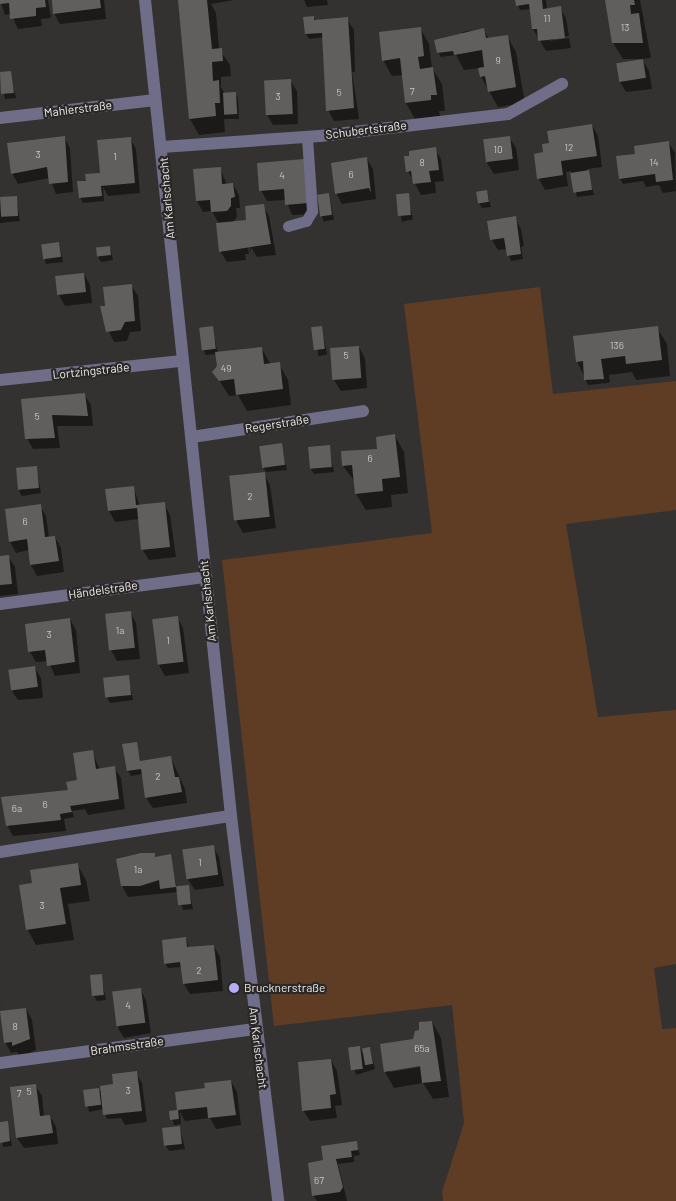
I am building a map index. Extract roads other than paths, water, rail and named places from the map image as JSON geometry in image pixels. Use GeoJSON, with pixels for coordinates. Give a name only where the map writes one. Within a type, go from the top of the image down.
{"type":"FeatureCollection","features":[{"type":"Feature","properties":{"kind":"street","name":"Am Karlschacht"},"geometry":{"type":"LineString","coordinates":[[145,0],[231,816],[255,1029],[278,1201]]}},
{"type":"Feature","properties":{"kind":"street","name":"Schubertstraße"},"geometry":{"type":"LineString","coordinates":[[162,147],[307,137],[508,114],[562,84]]}},
{"type":"Feature","properties":{"kind":"street","name":"Mahlerstraße"},"geometry":{"type":"LineString","coordinates":[[0,118],[155,100]]}},
{"type":"Feature","properties":{"kind":"street","name":"Lortzingstraße"},"geometry":{"type":"LineString","coordinates":[[0,380],[182,361]]}},
{"type":"Feature","properties":{"kind":"street","name":"Regerstraße"},"geometry":{"type":"LineString","coordinates":[[192,438],[362,411]]}},
{"type":"Feature","properties":{"kind":"street","name":"Händelstraße"},"geometry":{"type":"LineString","coordinates":[[0,604],[206,577]]}},
{"type":"Feature","properties":{"kind":"street"},"geometry":{"type":"LineString","coordinates":[[0,852],[231,816]]}},
{"type":"Feature","properties":{"kind":"street","name":"Brahmsstraße"},"geometry":{"type":"LineString","coordinates":[[0,1063],[255,1029]]}},
{"type":"Feature","properties":{"kind":"lane"},"geometry":{"type":"LineString","coordinates":[[288,226],[310,218],[312,211],[307,137]]}},
{"type":"Feature","properties":{"kind":"place","name":"Brucknerstraße"},"geometry":{"type":"Point","coordinates":[234,988]}}]}
